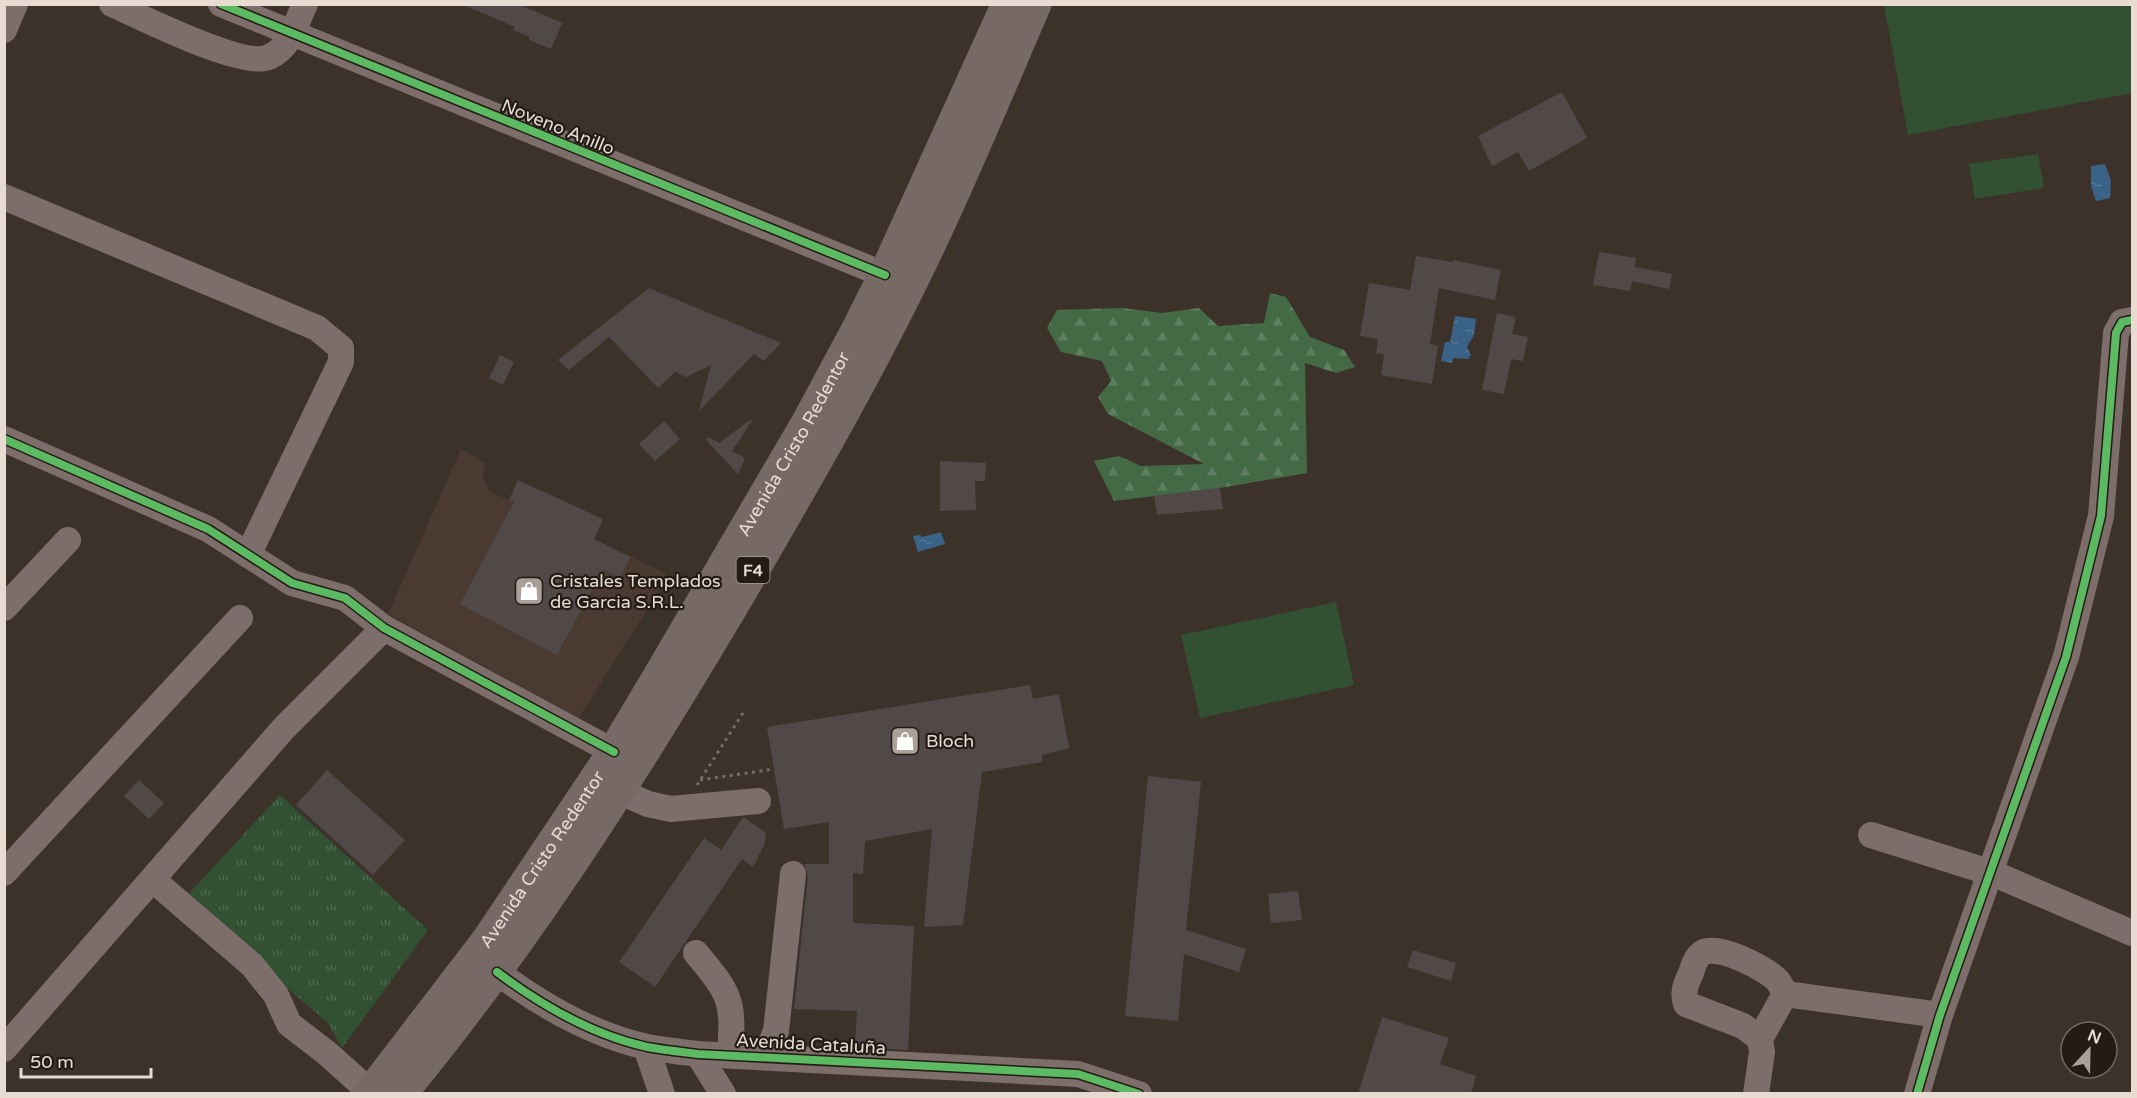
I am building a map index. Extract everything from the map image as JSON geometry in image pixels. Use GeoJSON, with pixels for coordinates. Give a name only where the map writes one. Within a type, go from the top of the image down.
{"type":"FeatureCollection","features":[{"type":"Feature","properties":{"kind":"highway","name":"Avenida Cristo Redentor"},"geometry":{"type":"LineString","coordinates":[[380,1093],[488,940],[614,752],[808,422],[885,275],[1008,4]]}},
{"type":"Feature","properties":{"kind":"highway","name":"Avenida Cristo Redentor"},"geometry":{"type":"LineString","coordinates":[[380,1093],[496,972],[618,791],[771,540],[839,420],[938,227],[1035,4]]}},
{"type":"Feature","properties":{"kind":"street"},"geometry":{"type":"LineString","coordinates":[[4,30],[15,4]]}},
{"type":"Feature","properties":{"kind":"street"},"geometry":{"type":"LineString","coordinates":[[112,4],[225,53],[251,59],[271,57],[292,35],[305,4]]}},
{"type":"Feature","properties":{"kind":"street","name":"Noveno Anillo"},"geometry":{"type":"LineString","coordinates":[[220,4],[885,275]]}},
{"type":"Feature","properties":{"kind":"street"},"geometry":{"type":"LineString","coordinates":[[4,197],[317,328],[341,348],[341,362],[248,555]]}},
{"type":"Feature","properties":{"kind":"street"},"geometry":{"type":"LineString","coordinates":[[1917,1094],[1940,1015],[1992,873],[2066,657],[2101,516],[2116,333],[2122,322],[2133,320]]}},
{"type":"Feature","properties":{"kind":"street"},"geometry":{"type":"LineString","coordinates":[[4,439],[208,529],[292,583],[345,598],[384,628],[614,752]]}},
{"type":"Feature","properties":{"kind":"street"},"geometry":{"type":"LineString","coordinates":[[4,608],[68,540]]}},
{"type":"Feature","properties":{"kind":"street"},"geometry":{"type":"LineString","coordinates":[[4,873],[240,618]]}},
{"type":"Feature","properties":{"kind":"street"},"geometry":{"type":"LineString","coordinates":[[4,1049],[284,728],[384,628]]}},
{"type":"Feature","properties":{"kind":"street"},"geometry":{"type":"LineString","coordinates":[[618,791],[648,804],[682,808],[758,801]]}},
{"type":"Feature","properties":{"kind":"street"},"geometry":{"type":"LineString","coordinates":[[1870,835],[1992,873],[2133,933]]}},
{"type":"Feature","properties":{"kind":"street"},"geometry":{"type":"LineString","coordinates":[[765,1056],[776,1031],[793,874]]}},
{"type":"Feature","properties":{"kind":"street"},"geometry":{"type":"LineString","coordinates":[[153,880],[252,965],[276,995],[289,1024],[380,1093]]}},
{"type":"Feature","properties":{"kind":"street"},"geometry":{"type":"LineString","coordinates":[[1760,1039],[1743,1026],[1686,1004],[1683,995],[1696,959],[1709,951],[1731,955],[1759,967],[1779,982],[1785,994]]}},
{"type":"Feature","properties":{"kind":"street"},"geometry":{"type":"LineString","coordinates":[[696,954],[721,984],[733,1012],[730,1054]]}},
{"type":"Feature","properties":{"kind":"street","name":"Avenida Cataluña"},"geometry":{"type":"LineString","coordinates":[[496,972],[524,992],[585,1026],[646,1047],[698,1054],[1078,1074],[1139,1094]]}},
{"type":"Feature","properties":{"kind":"street"},"geometry":{"type":"LineString","coordinates":[[1785,994],[1940,1015]]}},
{"type":"Feature","properties":{"kind":"street"},"geometry":{"type":"LineString","coordinates":[[1756,1094],[1762,1052],[1760,1039],[1785,994]]}},
{"type":"Feature","properties":{"kind":"street"},"geometry":{"type":"LineString","coordinates":[[646,1047],[662,1094]]}},
{"type":"Feature","properties":{"kind":"street"},"geometry":{"type":"LineString","coordinates":[[698,1054],[723,1094]]}},
{"type":"Feature","properties":{"kind":"path"},"geometry":{"type":"LineString","coordinates":[[682,808],[743,713]]}},
{"type":"Feature","properties":{"kind":"path"},"geometry":{"type":"LineString","coordinates":[[700,780],[774,769]]}},
{"type":"Feature","properties":{"kind":"shaded area"},"geometry":{"type":"Polygon","coordinates":[[[461,449],[485,463],[483,477],[489,491],[665,573],[666,579],[579,718],[388,614],[461,449]]]}},
{"type":"Feature","properties":{"kind":"green space"},"geometry":{"type":"Polygon","coordinates":[[[1884,5],[2132,5],[2132,93],[1908,135],[1884,5]]]}},
{"type":"Feature","properties":{"kind":"green space"},"geometry":{"type":"Polygon","coordinates":[[[2038,154],[2044,188],[1975,199],[1969,164],[2038,154]]]}},
{"type":"Feature","properties":{"kind":"green space"},"geometry":{"type":"Polygon","coordinates":[[[1270,293],[1286,297],[1310,337],[1344,350],[1355,367],[1336,373],[1305,363],[1307,473],[1220,488],[1114,501],[1094,461],[1119,456],[1141,466],[1204,464],[1108,414],[1098,397],[1111,381],[1102,361],[1061,352],[1047,328],[1057,310],[1122,308],[1162,313],[1199,308],[1218,326],[1264,323],[1270,293]]]}},
{"type":"Feature","properties":{"kind":"green space"},"geometry":{"type":"Polygon","coordinates":[[[1336,602],[1354,685],[1200,718],[1181,635],[1336,602]]]}},
{"type":"Feature","properties":{"kind":"green space"},"geometry":{"type":"Polygon","coordinates":[[[280,795],[428,930],[342,1048],[328,1023],[184,899],[280,795]]]}},
{"type":"Feature","properties":{"kind":"water"},"geometry":{"type":"Polygon","coordinates":[[[2105,164],[2111,181],[2110,198],[2096,201],[2091,186],[2091,166],[2105,164]]]}},
{"type":"Feature","properties":{"kind":"water"},"geometry":{"type":"Polygon","coordinates":[[[1455,316],[1476,319],[1474,335],[1467,347],[1471,355],[1468,359],[1453,358],[1452,363],[1441,361],[1445,342],[1450,342],[1455,316]]]}},
{"type":"Feature","properties":{"kind":"water"},"geometry":{"type":"Polygon","coordinates":[[[941,532],[945,544],[918,552],[913,536],[922,537],[941,532]]]}},
{"type":"Feature","properties":{"kind":"building"},"geometry":{"type":"Polygon","coordinates":[[[461,4],[518,4],[562,23],[551,49],[529,40],[530,37],[513,30],[515,27],[461,4]]]}},
{"type":"Feature","properties":{"kind":"building"},"geometry":{"type":"Polygon","coordinates":[[[1562,92],[1587,138],[1529,171],[1518,152],[1492,166],[1478,136],[1562,92]]]}},
{"type":"Feature","properties":{"kind":"building"},"geometry":{"type":"Polygon","coordinates":[[[1599,252],[1636,258],[1635,267],[1672,274],[1669,289],[1632,281],[1630,291],[1593,285],[1599,252]]]}},
{"type":"Feature","properties":{"kind":"building"},"geometry":{"type":"Polygon","coordinates":[[[1416,256],[1453,262],[1453,260],[1501,270],[1495,300],[1439,288],[1430,344],[1438,346],[1432,384],[1381,375],[1384,355],[1376,353],[1378,339],[1360,336],[1369,283],[1410,290],[1416,256]]]}},
{"type":"Feature","properties":{"kind":"building"},"geometry":{"type":"Polygon","coordinates":[[[649,288],[781,343],[764,361],[754,354],[699,411],[711,365],[686,377],[675,372],[658,388],[609,337],[569,370],[558,360],[649,288]]]}},
{"type":"Feature","properties":{"kind":"building"},"geometry":{"type":"Polygon","coordinates":[[[1497,313],[1516,317],[1512,334],[1528,337],[1523,361],[1511,359],[1504,394],[1482,390],[1497,313]]]}},
{"type":"Feature","properties":{"kind":"building"},"geometry":{"type":"Polygon","coordinates":[[[500,355],[514,362],[503,385],[489,378],[500,355]]]}},
{"type":"Feature","properties":{"kind":"building"},"geometry":{"type":"Polygon","coordinates":[[[750,420],[752,421],[732,451],[745,458],[738,474],[706,440],[709,437],[719,443],[750,420]]]}},
{"type":"Feature","properties":{"kind":"building"},"geometry":{"type":"Polygon","coordinates":[[[664,421],[680,439],[655,461],[639,444],[664,421]]]}},
{"type":"Feature","properties":{"kind":"building"},"geometry":{"type":"Polygon","coordinates":[[[940,461],[986,463],[985,481],[975,481],[976,510],[940,511],[940,461]]]}},
{"type":"Feature","properties":{"kind":"building","name":"Cristales Templados de Garcia S.R.L."},"geometry":{"type":"Polygon","coordinates":[[[518,480],[603,519],[594,539],[631,557],[619,578],[603,569],[557,655],[460,604],[514,502],[509,500],[518,480]]]}},
{"type":"Feature","properties":{"kind":"building"},"geometry":{"type":"Polygon","coordinates":[[[1220,488],[1223,509],[1157,515],[1154,496],[1220,488]]]}},
{"type":"Feature","properties":{"kind":"building"},"geometry":{"type":"Polygon","coordinates":[[[1030,685],[1033,699],[1059,694],[1069,748],[1042,755],[1042,762],[982,772],[963,925],[924,927],[932,829],[865,841],[863,874],[853,873],[853,923],[914,926],[908,1050],[855,1047],[857,1011],[794,1009],[808,876],[804,864],[829,864],[829,822],[784,829],[767,727],[1030,685]]]}},
{"type":"Feature","properties":{"kind":"building"},"geometry":{"type":"Polygon","coordinates":[[[327,770],[405,840],[373,875],[296,805],[327,770]]]}},
{"type":"Feature","properties":{"kind":"building"},"geometry":{"type":"Polygon","coordinates":[[[1148,776],[1201,782],[1186,930],[1246,949],[1239,972],[1184,954],[1178,1021],[1125,1016],[1148,776]]]}},
{"type":"Feature","properties":{"kind":"building"},"geometry":{"type":"Polygon","coordinates":[[[139,780],[164,803],[149,819],[124,796],[139,780]]]}},
{"type":"Feature","properties":{"kind":"building"},"geometry":{"type":"Polygon","coordinates":[[[743,817],[766,833],[765,843],[753,867],[742,859],[655,987],[619,962],[704,838],[721,850],[743,817]]]}},
{"type":"Feature","properties":{"kind":"building"},"geometry":{"type":"Polygon","coordinates":[[[1298,891],[1302,920],[1271,923],[1268,894],[1298,891]]]}},
{"type":"Feature","properties":{"kind":"building"},"geometry":{"type":"Polygon","coordinates":[[[1413,950],[1456,963],[1451,981],[1407,967],[1413,950]]]}},
{"type":"Feature","properties":{"kind":"building"},"geometry":{"type":"Polygon","coordinates":[[[1382,1017],[1449,1038],[1440,1064],[1476,1076],[1471,1094],[1358,1094],[1382,1017]]]}},
{"type":"Feature","properties":{"kind":"cycle path"},"geometry":{"type":"LineString","coordinates":[[221,4],[885,275]]}},
{"type":"Feature","properties":{"kind":"cycle path"},"geometry":{"type":"LineString","coordinates":[[1917,1094],[1940,1015],[2066,657],[2101,516],[2116,333],[2122,322],[2132,320]]}},
{"type":"Feature","properties":{"kind":"cycle path"},"geometry":{"type":"LineString","coordinates":[[4,439],[208,529],[292,583],[345,598],[384,628],[614,752]]}},
{"type":"Feature","properties":{"kind":"cycle path"},"geometry":{"type":"LineString","coordinates":[[497,972],[531,996],[587,1027],[647,1047],[698,1054],[1078,1074],[1139,1094]]}},
{"type":"Feature","properties":{"kind":"place","name":"Cristales Templados de Garcia S.R.L."},"geometry":{"type":"Point","coordinates":[529,591]}},
{"type":"Feature","properties":{"kind":"place","name":"Bloch"},"geometry":{"type":"Point","coordinates":[905,741]}}]}
